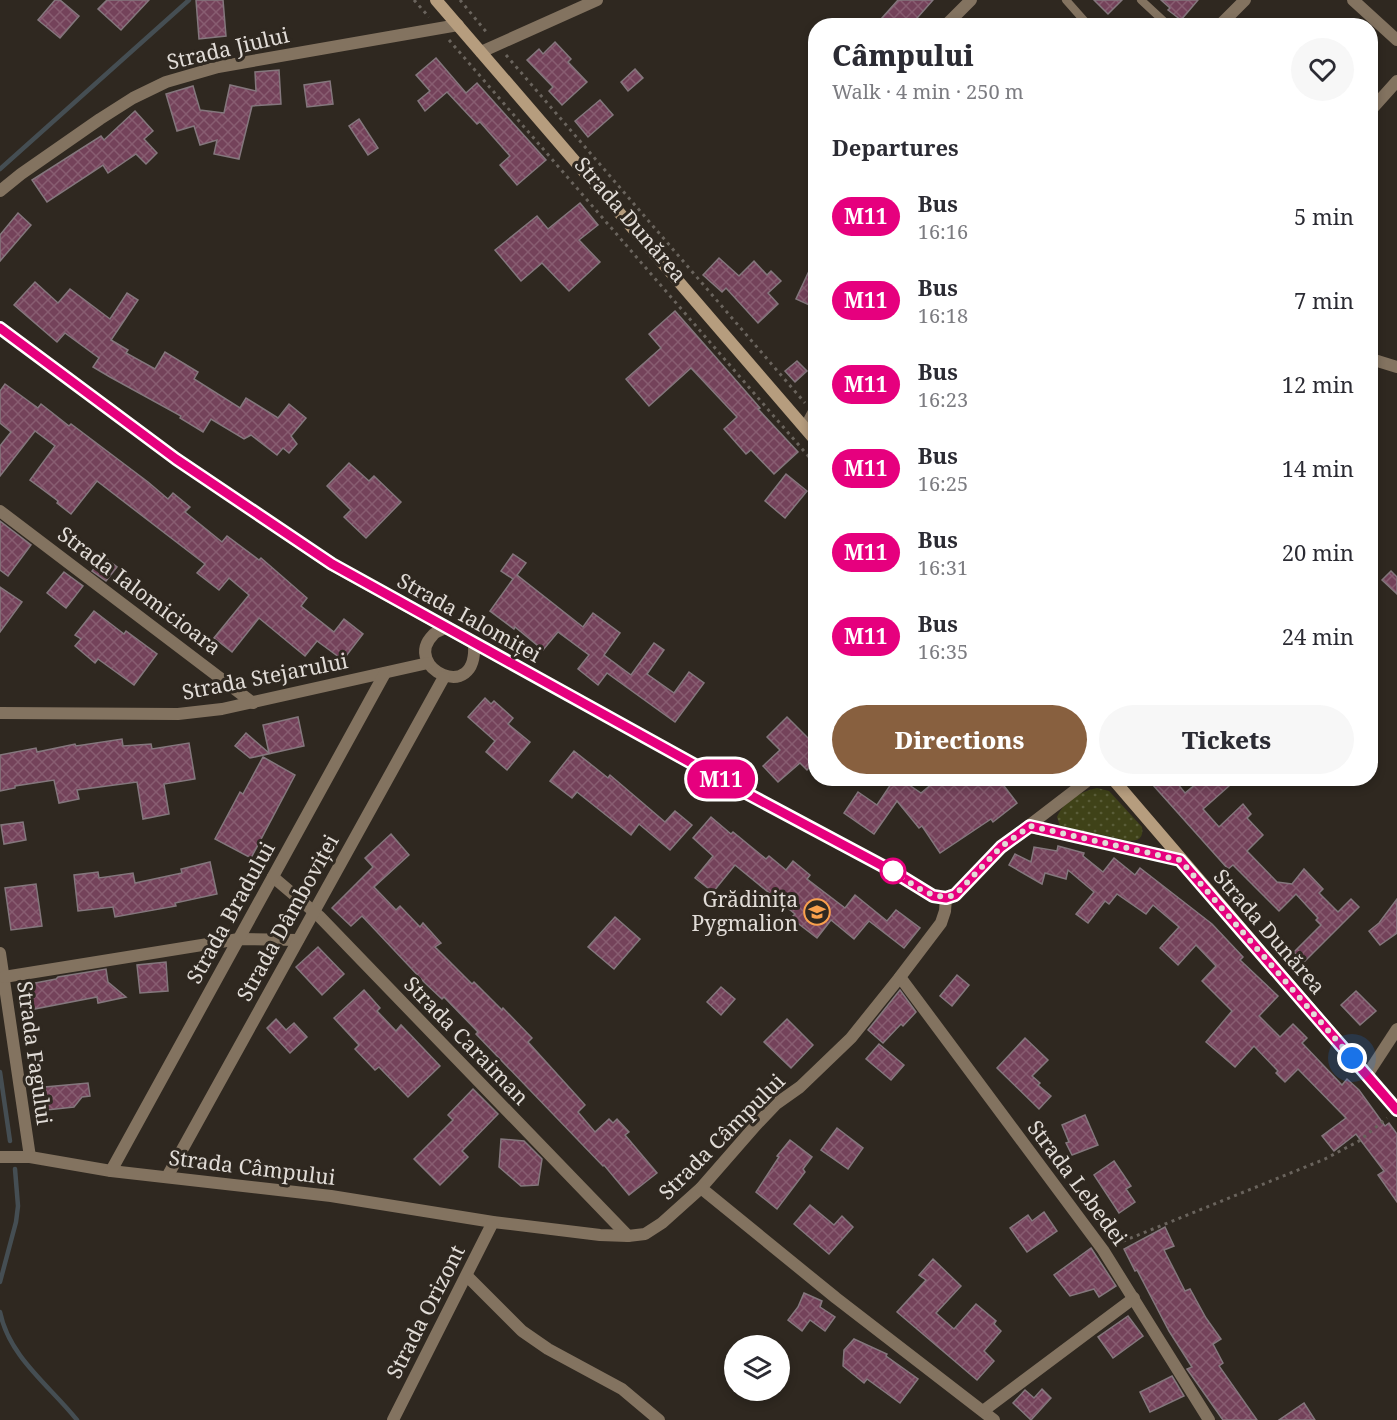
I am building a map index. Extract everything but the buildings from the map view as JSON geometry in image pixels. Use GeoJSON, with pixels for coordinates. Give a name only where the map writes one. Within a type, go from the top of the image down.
{"type":"FeatureCollection","features":[{"type":"Feature","properties":{"kind":"street","name":"Strada Dunărea"},"geometry":{"type":"LineString","coordinates":[[436,0],[808,432]]}},
{"type":"Feature","properties":{"kind":"street"},"geometry":{"type":"LineString","coordinates":[[481,52],[597,0]]}},
{"type":"Feature","properties":{"kind":"street"},"geometry":{"type":"LineString","coordinates":[[953,18],[970,0]]}},
{"type":"Feature","properties":{"kind":"street"},"geometry":{"type":"LineString","coordinates":[[1227,18],[1245,0]]}},
{"type":"Feature","properties":{"kind":"street"},"geometry":{"type":"LineString","coordinates":[[1353,0],[1373,18]]}},
{"type":"Feature","properties":{"kind":"street"},"geometry":{"type":"LineString","coordinates":[[1378,23],[1397,40]]}},
{"type":"Feature","properties":{"kind":"street","name":"Strada Jiului"},"geometry":{"type":"LineString","coordinates":[[0,191],[21,174],[133,98],[166,82],[218,67],[458,25]]}},
{"type":"Feature","properties":{"kind":"street"},"geometry":{"type":"LineString","coordinates":[[1378,102],[1397,81]]}},
{"type":"Feature","properties":{"kind":"street","name":"Strada Ialomiței"},"geometry":{"type":"LineString","coordinates":[[0,328],[176,459],[332,564],[474,644],[894,872],[933,896],[946,898]]}},
{"type":"Feature","properties":{"kind":"street"},"geometry":{"type":"LineString","coordinates":[[1378,361],[1397,367]]}},
{"type":"Feature","properties":{"kind":"street"},"geometry":{"type":"LineString","coordinates":[[805,428],[808,423]]}},
{"type":"Feature","properties":{"kind":"street","name":"Strada Ialomicioara"},"geometry":{"type":"LineString","coordinates":[[0,511],[254,703]]}},
{"type":"Feature","properties":{"kind":"street"},"geometry":{"type":"LineString","coordinates":[[445,628],[432,635],[426,649],[428,663],[435,672],[444,677],[457,676],[469,669],[475,658],[474,644]]}},
{"type":"Feature","properties":{"kind":"street","name":"Strada Stejarului"},"geometry":{"type":"LineString","coordinates":[[0,713],[178,714],[222,709],[428,663]]}},
{"type":"Feature","properties":{"kind":"street","name":"Strada Bradului"},"geometry":{"type":"LineString","coordinates":[[111,1171],[385,673]]}},
{"type":"Feature","properties":{"kind":"street","name":"Strada Dâmboviței"},"geometry":{"type":"LineString","coordinates":[[167,1178],[444,677]]}},
{"type":"Feature","properties":{"kind":"street"},"geometry":{"type":"LineString","coordinates":[[946,898],[955,895],[1001,847],[1081,786]]}},
{"type":"Feature","properties":{"kind":"street","name":"Strada Dunărea"},"geometry":{"type":"LineString","coordinates":[[1119,786],[1367,1075],[1392,1114]]}},
{"type":"Feature","properties":{"kind":"street"},"geometry":{"type":"LineString","coordinates":[[1030,826],[1180,860]]}},
{"type":"Feature","properties":{"kind":"street","name":"Strada Caraiman"},"geometry":{"type":"LineString","coordinates":[[273,877],[314,911],[628,1236]]}},
{"type":"Feature","properties":{"kind":"street","name":"Strada Câmpului"},"geometry":{"type":"LineString","coordinates":[[0,1157],[30,1158],[111,1171],[331,1196],[493,1222],[600,1235],[645,1234],[662,1223],[701,1188],[776,1104],[800,1087],[850,1038],[941,923],[946,898]]}},
{"type":"Feature","properties":{"kind":"street"},"geometry":{"type":"LineString","coordinates":[[4,977],[239,939],[298,940]]}},
{"type":"Feature","properties":{"kind":"street","name":"Strada Fagului"},"geometry":{"type":"LineString","coordinates":[[0,953],[30,1158]]}},
{"type":"Feature","properties":{"kind":"street","name":"Strada Lebedei"},"geometry":{"type":"LineString","coordinates":[[900,977],[1103,1250],[1209,1420]]}},
{"type":"Feature","properties":{"kind":"street"},"geometry":{"type":"LineString","coordinates":[[1367,1075],[1397,1029]]}},
{"type":"Feature","properties":{"kind":"street"},"geometry":{"type":"LineString","coordinates":[[701,1188],[836,1298],[994,1420]]}},
{"type":"Feature","properties":{"kind":"street","name":"Strada Orizont"},"geometry":{"type":"LineString","coordinates":[[393,1420],[493,1222]]}},
{"type":"Feature","properties":{"kind":"street"},"geometry":{"type":"LineString","coordinates":[[467,1276],[522,1331],[548,1349],[622,1389],[659,1420]]}},
{"type":"Feature","properties":{"kind":"street"},"geometry":{"type":"LineString","coordinates":[[983,1411],[1134,1298]]}},
{"type":"Feature","properties":{"kind":"lane"},"geometry":{"type":"LineString","coordinates":[[1066,0],[1082,18]]}},
{"type":"Feature","properties":{"kind":"lane"},"geometry":{"type":"LineString","coordinates":[[1142,0],[1161,18]]}},
{"type":"Feature","properties":{"kind":"path","name":"Strada Dunărea"},"geometry":{"type":"LineString","coordinates":[[414,0],[808,456]]}},
{"type":"Feature","properties":{"kind":"path","name":"Strada Dunărea"},"geometry":{"type":"LineString","coordinates":[[460,0],[808,402]]}},
{"type":"Feature","properties":{"kind":"path"},"geometry":{"type":"LineString","coordinates":[[1103,1250],[1325,1159],[1359,1141],[1392,1114]]}},
{"type":"Feature","properties":{"kind":"green space"},"geometry":{"type":"Polygon","coordinates":[[[1097,788],[1109,791],[1142,827],[1140,838],[1129,841],[1060,826],[1057,817],[1068,802],[1097,788]]]}},
{"type":"Feature","properties":{"kind":"waterway"},"geometry":{"type":"LineString","coordinates":[[0,169],[189,0]]}},
{"type":"Feature","properties":{"kind":"waterway"},"geometry":{"type":"LineString","coordinates":[[0,1072],[10,1141]]}},
{"type":"Feature","properties":{"kind":"waterway"},"geometry":{"type":"LineString","coordinates":[[0,1282],[16,1222],[18,1206],[15,1169]]}},
{"type":"Feature","properties":{"kind":"waterway"},"geometry":{"type":"LineString","coordinates":[[0,1312],[5,1328],[21,1357],[77,1420]]}},
{"type":"Feature","properties":{"kind":"bus line","name":"M11"},"geometry":{"type":"LineString","coordinates":[[0,328],[176,459],[332,564],[733,786],[894,872],[933,896],[946,898],[955,895],[1001,847],[1030,826],[1180,860],[1397,1110]]}},
{"type":"Feature","properties":{"kind":"place","name":"Grădinița Pygmalion"},"geometry":{"type":"Point","coordinates":[817,912]}},
{"type":"Feature","properties":{"kind":"route"},"geometry":{"type":"LineString","coordinates":[[893,871],[933,896],[946,898],[955,895],[1001,847],[1030,826],[1180,860],[1352,1058]]}}]}
